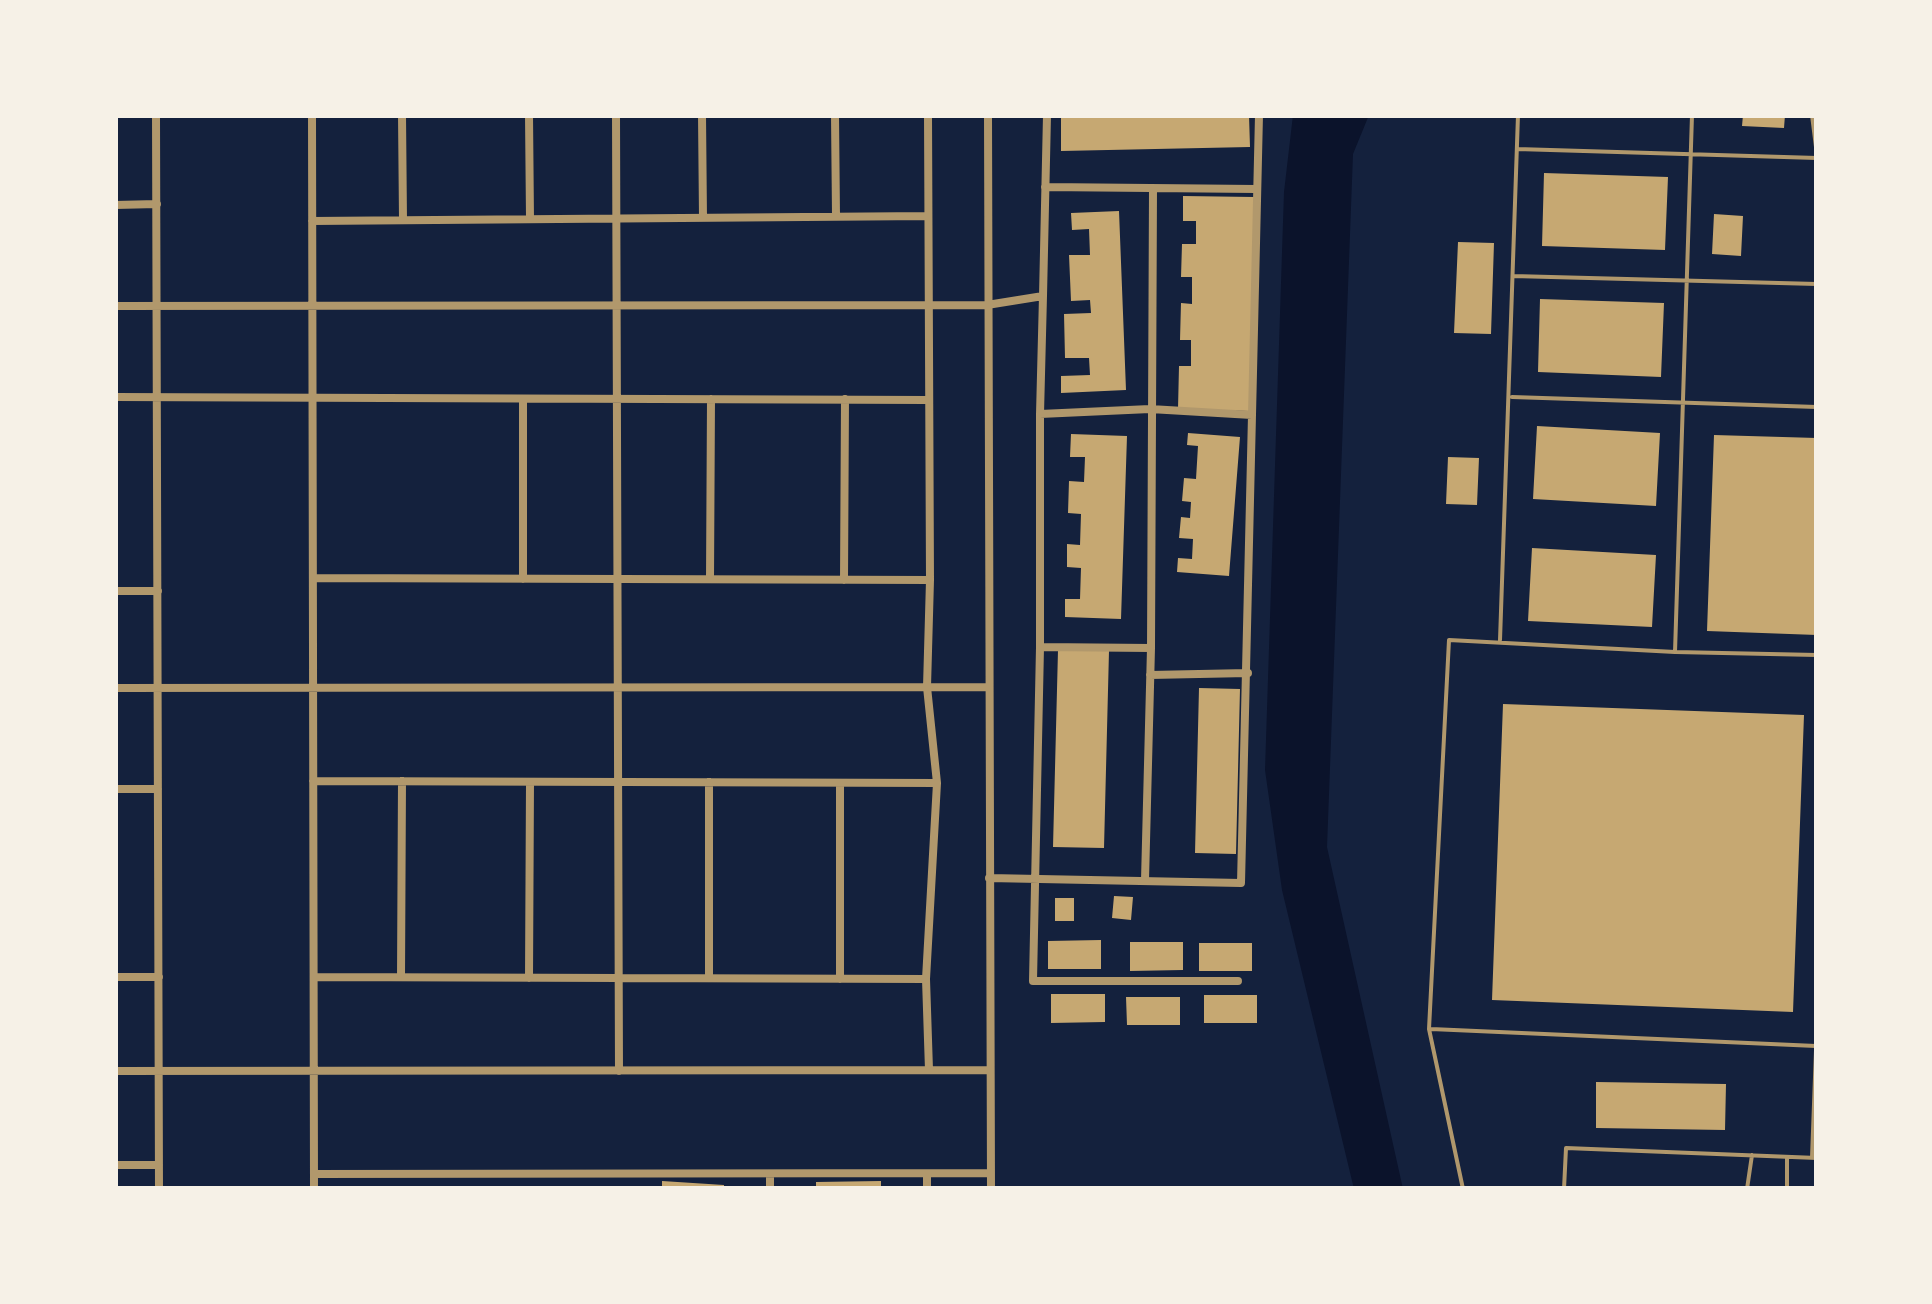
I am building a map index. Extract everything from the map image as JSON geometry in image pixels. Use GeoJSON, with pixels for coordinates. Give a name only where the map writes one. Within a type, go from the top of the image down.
{"type":"FeatureCollection","features":[{"type":"Feature","properties":{"kind":"street"},"geometry":{"type":"LineString","coordinates":[[156,115],[159,1189]]}},
{"type":"Feature","properties":{"kind":"street"},"geometry":{"type":"LineString","coordinates":[[312,115],[314,1189]]}},
{"type":"Feature","properties":{"kind":"street"},"geometry":{"type":"LineString","coordinates":[[402,115],[403,220]]}},
{"type":"Feature","properties":{"kind":"street"},"geometry":{"type":"LineString","coordinates":[[529,115],[530,219]]}},
{"type":"Feature","properties":{"kind":"street"},"geometry":{"type":"LineString","coordinates":[[616,115],[619,1070]]}},
{"type":"Feature","properties":{"kind":"street"},"geometry":{"type":"LineString","coordinates":[[702,115],[703,218]]}},
{"type":"Feature","properties":{"kind":"street"},"geometry":{"type":"LineString","coordinates":[[835,115],[836,216]]}},
{"type":"Feature","properties":{"kind":"street"},"geometry":{"type":"LineString","coordinates":[[928,115],[930,580],[926,687],[937,783],[926,979],[929,1070]]}},
{"type":"Feature","properties":{"kind":"street"},"geometry":{"type":"LineString","coordinates":[[988,115],[991,1189]]}},
{"type":"Feature","properties":{"kind":"street"},"geometry":{"type":"LineString","coordinates":[[1047,115],[1033,980],[1238,981]]}},
{"type":"Feature","properties":{"kind":"street"},"geometry":{"type":"LineString","coordinates":[[989,878],[1241,883],[1259,115]]}},
{"type":"Feature","properties":{"kind":"street"},"geometry":{"type":"LineString","coordinates":[[1045,187],[1256,189]]}},
{"type":"Feature","properties":{"kind":"street"},"geometry":{"type":"LineString","coordinates":[[1145,880],[1151,648],[1153,190]]}},
{"type":"Feature","properties":{"kind":"street"},"geometry":{"type":"LineString","coordinates":[[115,204],[156,204]]}},
{"type":"Feature","properties":{"kind":"street"},"geometry":{"type":"LineString","coordinates":[[312,220],[928,216]]}},
{"type":"Feature","properties":{"kind":"street"},"geometry":{"type":"LineString","coordinates":[[115,306],[987,305],[1044,296]]}},
{"type":"Feature","properties":{"kind":"street"},"geometry":{"type":"LineString","coordinates":[[115,397],[927,400]]}},
{"type":"Feature","properties":{"kind":"street"},"geometry":{"type":"LineString","coordinates":[[523,398],[523,578]]}},
{"type":"Feature","properties":{"kind":"street"},"geometry":{"type":"LineString","coordinates":[[710,579],[711,399]]}},
{"type":"Feature","properties":{"kind":"street"},"geometry":{"type":"LineString","coordinates":[[844,580],[845,400]]}},
{"type":"Feature","properties":{"kind":"street"},"geometry":{"type":"LineString","coordinates":[[1040,414],[1150,409],[1252,415]]}},
{"type":"Feature","properties":{"kind":"street"},"geometry":{"type":"LineString","coordinates":[[313,578],[930,580]]}},
{"type":"Feature","properties":{"kind":"street"},"geometry":{"type":"LineString","coordinates":[[115,591],[158,591]]}},
{"type":"Feature","properties":{"kind":"street"},"geometry":{"type":"LineString","coordinates":[[1040,647],[1151,648]]}},
{"type":"Feature","properties":{"kind":"street"},"geometry":{"type":"LineString","coordinates":[[1150,675],[1248,673]]}},
{"type":"Feature","properties":{"kind":"street"},"geometry":{"type":"LineString","coordinates":[[115,688],[988,687]]}},
{"type":"Feature","properties":{"kind":"street"},"geometry":{"type":"LineString","coordinates":[[314,781],[937,783]]}},
{"type":"Feature","properties":{"kind":"street"},"geometry":{"type":"LineString","coordinates":[[401,978],[402,781]]}},
{"type":"Feature","properties":{"kind":"street"},"geometry":{"type":"LineString","coordinates":[[530,782],[530,978]]}},
{"type":"Feature","properties":{"kind":"street"},"geometry":{"type":"LineString","coordinates":[[709,782],[709,978]]}},
{"type":"Feature","properties":{"kind":"street"},"geometry":{"type":"LineString","coordinates":[[840,782],[840,979]]}},
{"type":"Feature","properties":{"kind":"street"},"geometry":{"type":"LineString","coordinates":[[115,789],[158,789]]}},
{"type":"Feature","properties":{"kind":"street"},"geometry":{"type":"LineString","coordinates":[[115,977],[158,977]]}},
{"type":"Feature","properties":{"kind":"street"},"geometry":{"type":"LineString","coordinates":[[314,977],[926,979]]}},
{"type":"Feature","properties":{"kind":"street"},"geometry":{"type":"LineString","coordinates":[[115,1071],[990,1070]]}},
{"type":"Feature","properties":{"kind":"street"},"geometry":{"type":"LineString","coordinates":[[115,1165],[159,1165]]}},
{"type":"Feature","properties":{"kind":"street"},"geometry":{"type":"LineString","coordinates":[[314,1174],[991,1174]]}},
{"type":"Feature","properties":{"kind":"street"},"geometry":{"type":"LineString","coordinates":[[770,1174],[770,1189]]}},
{"type":"Feature","properties":{"kind":"street"},"geometry":{"type":"LineString","coordinates":[[927,1174],[927,1189]]}},
{"type":"Feature","properties":{"kind":"lane"},"geometry":{"type":"LineString","coordinates":[[1500,642],[1518,115]]}},
{"type":"Feature","properties":{"kind":"lane"},"geometry":{"type":"LineString","coordinates":[[1675,652],[1692,115]]}},
{"type":"Feature","properties":{"kind":"lane"},"geometry":{"type":"LineString","coordinates":[[1517,149],[1817,156],[1812,115]]}},
{"type":"Feature","properties":{"kind":"lane"},"geometry":{"type":"LineString","coordinates":[[1514,276],[1817,284]]}},
{"type":"Feature","properties":{"kind":"lane"},"geometry":{"type":"LineString","coordinates":[[1510,397],[1817,407]]}},
{"type":"Feature","properties":{"kind":"lane"},"geometry":{"type":"LineString","coordinates":[[1464,1189],[1429,1029],[1449,640],[1817,655]]}},
{"type":"Feature","properties":{"kind":"lane"},"geometry":{"type":"LineString","coordinates":[[1564,1189],[1566,1148],[1815,1158],[1817,1023]]}},
{"type":"Feature","properties":{"kind":"lane"},"geometry":{"type":"LineString","coordinates":[[1429,1029],[1816,1046]]}},
{"type":"Feature","properties":{"kind":"lane"},"geometry":{"type":"LineString","coordinates":[[1747,1189],[1752,1156]]}},
{"type":"Feature","properties":{"kind":"lane"},"geometry":{"type":"LineString","coordinates":[[1786,1189],[1788,1157]]}},
{"type":"Feature","properties":{"kind":"water"},"geometry":{"type":"Polygon","coordinates":[[[1293,115],[1369,115],[1353,154],[1327,847],[1403,1189],[1354,1189],[1282,890],[1265,770],[1284,192],[1293,115]]]}},
{"type":"Feature","properties":{"kind":"building"},"geometry":{"type":"Polygon","coordinates":[[[1061,115],[1249,115],[1250,147],[1061,151],[1061,115]]]}},
{"type":"Feature","properties":{"kind":"building"},"geometry":{"type":"Polygon","coordinates":[[[1743,115],[1785,115],[1784,128],[1742,126],[1743,115]]]}},
{"type":"Feature","properties":{"kind":"building"},"geometry":{"type":"Polygon","coordinates":[[[1544,173],[1668,177],[1665,250],[1542,246],[1544,173]]]}},
{"type":"Feature","properties":{"kind":"building"},"geometry":{"type":"Polygon","coordinates":[[[1183,196],[1254,197],[1249,411],[1178,409],[1179,366],[1191,366],[1191,340],[1180,340],[1181,303],[1192,304],[1192,277],[1181,277],[1182,244],[1196,244],[1196,221],[1183,221],[1183,196]]]}},
{"type":"Feature","properties":{"kind":"building"},"geometry":{"type":"Polygon","coordinates":[[[1119,211],[1126,390],[1061,393],[1061,376],[1090,375],[1089,358],[1065,358],[1064,314],[1091,313],[1090,300],[1071,301],[1069,255],[1090,255],[1089,229],[1072,230],[1071,213],[1119,211]]]}},
{"type":"Feature","properties":{"kind":"building"},"geometry":{"type":"Polygon","coordinates":[[[1714,214],[1743,216],[1741,256],[1712,254],[1714,214]]]}},
{"type":"Feature","properties":{"kind":"building"},"geometry":{"type":"Polygon","coordinates":[[[1458,242],[1494,243],[1491,334],[1454,333],[1458,242]]]}},
{"type":"Feature","properties":{"kind":"building"},"geometry":{"type":"Polygon","coordinates":[[[1540,299],[1664,303],[1661,377],[1538,372],[1540,299]]]}},
{"type":"Feature","properties":{"kind":"building"},"geometry":{"type":"Polygon","coordinates":[[[1537,426],[1660,433],[1656,506],[1533,499],[1537,426]]]}},
{"type":"Feature","properties":{"kind":"building"},"geometry":{"type":"Polygon","coordinates":[[[1188,433],[1240,437],[1229,576],[1177,572],[1178,558],[1192,559],[1193,539],[1179,538],[1181,517],[1190,518],[1191,502],[1182,501],[1184,478],[1196,479],[1198,446],[1187,445],[1188,433]]]}},
{"type":"Feature","properties":{"kind":"building"},"geometry":{"type":"Polygon","coordinates":[[[1071,434],[1127,436],[1121,619],[1065,617],[1065,599],[1080,599],[1081,568],[1067,567],[1067,544],[1080,545],[1081,514],[1068,513],[1069,481],[1084,482],[1085,457],[1070,457],[1071,434]]]}},
{"type":"Feature","properties":{"kind":"building"},"geometry":{"type":"Polygon","coordinates":[[[1714,435],[1817,438],[1817,635],[1707,631],[1714,435]]]}},
{"type":"Feature","properties":{"kind":"building"},"geometry":{"type":"Polygon","coordinates":[[[1448,457],[1479,458],[1477,505],[1446,504],[1448,457]]]}},
{"type":"Feature","properties":{"kind":"building"},"geometry":{"type":"Polygon","coordinates":[[[1532,548],[1656,555],[1652,627],[1528,621],[1532,548]]]}},
{"type":"Feature","properties":{"kind":"building"},"geometry":{"type":"Polygon","coordinates":[[[1058,650],[1109,651],[1104,848],[1053,847],[1058,650]]]}},
{"type":"Feature","properties":{"kind":"building"},"geometry":{"type":"Polygon","coordinates":[[[1199,688],[1240,689],[1236,854],[1195,853],[1199,688]]]}},
{"type":"Feature","properties":{"kind":"building"},"geometry":{"type":"Polygon","coordinates":[[[1503,704],[1804,715],[1793,1012],[1492,1000],[1503,704]]]}},
{"type":"Feature","properties":{"kind":"building"},"geometry":{"type":"Polygon","coordinates":[[[1114,896],[1133,897],[1131,920],[1112,918],[1114,896]]]}},
{"type":"Feature","properties":{"kind":"building"},"geometry":{"type":"Polygon","coordinates":[[[1055,898],[1074,898],[1074,921],[1055,921],[1055,898]]]}},
{"type":"Feature","properties":{"kind":"building"},"geometry":{"type":"Polygon","coordinates":[[[1101,940],[1101,969],[1048,969],[1048,941],[1101,940]]]}},
{"type":"Feature","properties":{"kind":"building"},"geometry":{"type":"Polygon","coordinates":[[[1130,942],[1183,942],[1183,970],[1130,971],[1130,942]]]}},
{"type":"Feature","properties":{"kind":"building"},"geometry":{"type":"Polygon","coordinates":[[[1199,943],[1252,943],[1252,971],[1199,971],[1199,943]]]}},
{"type":"Feature","properties":{"kind":"building"},"geometry":{"type":"Polygon","coordinates":[[[1051,994],[1105,994],[1105,1022],[1051,1023],[1051,994]]]}},
{"type":"Feature","properties":{"kind":"building"},"geometry":{"type":"Polygon","coordinates":[[[1204,995],[1257,995],[1257,1023],[1204,1023],[1204,995]]]}},
{"type":"Feature","properties":{"kind":"building"},"geometry":{"type":"Polygon","coordinates":[[[1126,997],[1180,997],[1180,1025],[1127,1025],[1126,997]]]}},
{"type":"Feature","properties":{"kind":"building"},"geometry":{"type":"Polygon","coordinates":[[[1596,1082],[1726,1084],[1725,1130],[1596,1128],[1596,1082]]]}},
{"type":"Feature","properties":{"kind":"building"},"geometry":{"type":"Polygon","coordinates":[[[662,1181],[724,1185],[724,1189],[662,1189],[662,1181]]]}},
{"type":"Feature","properties":{"kind":"building"},"geometry":{"type":"Polygon","coordinates":[[[881,1181],[881,1189],[816,1189],[816,1182],[881,1181]]]}}]}
